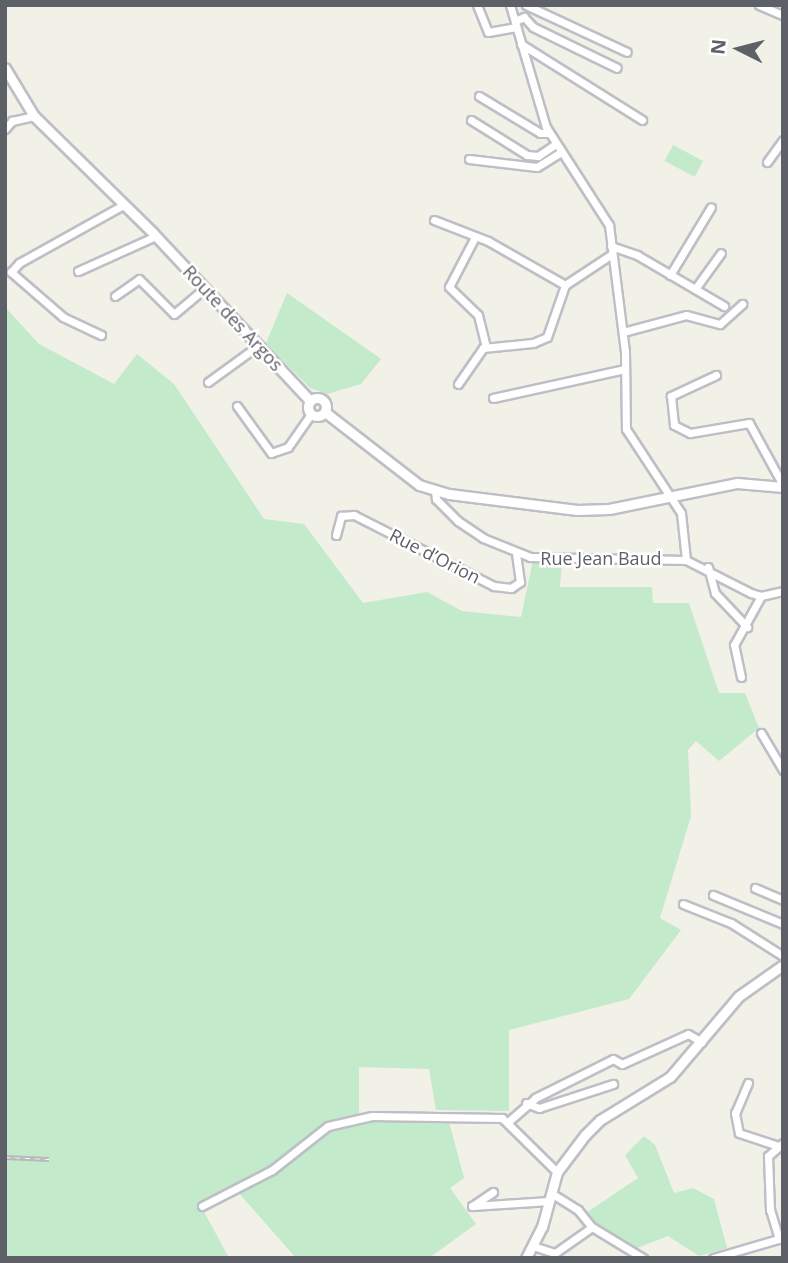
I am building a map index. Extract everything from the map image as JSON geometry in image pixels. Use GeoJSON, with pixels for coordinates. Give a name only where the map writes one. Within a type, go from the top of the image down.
{"type":"FeatureCollection","features":[{"type":"Feature","properties":{"kind":"street"},"geometry":{"type":"LineString","coordinates":[[477,5],[488,32],[516,24],[524,17],[533,27],[617,68]]}},
{"type":"Feature","properties":{"kind":"street"},"geometry":{"type":"LineString","coordinates":[[510,5],[549,133],[603,210],[612,250],[623,332],[629,437],[671,496],[684,523],[686,560]]}},
{"type":"Feature","properties":{"kind":"street"},"geometry":{"type":"LineString","coordinates":[[526,5],[627,52]]}},
{"type":"Feature","properties":{"kind":"street"},"geometry":{"type":"LineString","coordinates":[[759,5],[783,15]]}},
{"type":"Feature","properties":{"kind":"street"},"geometry":{"type":"LineString","coordinates":[[520,44],[642,120]]}},
{"type":"Feature","properties":{"kind":"street","name":"Route des Argos"},"geometry":{"type":"LineString","coordinates":[[5,68],[34,116],[127,206],[310,401],[324,400],[325,412]]}},
{"type":"Feature","properties":{"kind":"street"},"geometry":{"type":"LineString","coordinates":[[479,96],[540,133],[549,133]]}},
{"type":"Feature","properties":{"kind":"street"},"geometry":{"type":"LineString","coordinates":[[5,129],[12,121],[34,116]]}},
{"type":"Feature","properties":{"kind":"street"},"geometry":{"type":"LineString","coordinates":[[471,120],[527,155],[538,156],[556,144]]}},
{"type":"Feature","properties":{"kind":"street"},"geometry":{"type":"LineString","coordinates":[[766,162],[783,140]]}},
{"type":"Feature","properties":{"kind":"street"},"geometry":{"type":"LineString","coordinates":[[469,159],[537,167],[561,152]]}},
{"type":"Feature","properties":{"kind":"street"},"geometry":{"type":"LineString","coordinates":[[78,239],[127,206]]}},
{"type":"Feature","properties":{"kind":"street"},"geometry":{"type":"LineString","coordinates":[[100,335],[63,317],[11,272],[19,263],[127,206]]}},
{"type":"Feature","properties":{"kind":"street"},"geometry":{"type":"LineString","coordinates":[[670,275],[710,207]]}},
{"type":"Feature","properties":{"kind":"street"},"geometry":{"type":"LineString","coordinates":[[434,219],[475,237],[565,285]]}},
{"type":"Feature","properties":{"kind":"street"},"geometry":{"type":"LineString","coordinates":[[78,271],[156,236]]}},
{"type":"Feature","properties":{"kind":"street"},"geometry":{"type":"LineString","coordinates":[[475,237],[449,288],[478,315],[486,346]]}},
{"type":"Feature","properties":{"kind":"street"},"geometry":{"type":"LineString","coordinates":[[612,250],[670,275],[724,306]]}},
{"type":"Feature","properties":{"kind":"street"},"geometry":{"type":"LineString","coordinates":[[458,384],[486,346],[545,339],[552,330],[565,285],[612,250]]}},
{"type":"Feature","properties":{"kind":"street"},"geometry":{"type":"LineString","coordinates":[[695,289],[721,253]]}},
{"type":"Feature","properties":{"kind":"street"},"geometry":{"type":"LineString","coordinates":[[115,296],[139,279],[174,314],[205,288]]}},
{"type":"Feature","properties":{"kind":"street"},"geometry":{"type":"LineString","coordinates":[[623,332],[686,315],[720,324],[742,304]]}},
{"type":"Feature","properties":{"kind":"street"},"geometry":{"type":"LineString","coordinates":[[208,382],[259,345]]}},
{"type":"Feature","properties":{"kind":"street"},"geometry":{"type":"LineString","coordinates":[[493,398],[625,369]]}},
{"type":"Feature","properties":{"kind":"street"},"geometry":{"type":"LineString","coordinates":[[716,375],[671,396],[674,425],[690,433],[749,423],[783,486]]}},
{"type":"Feature","properties":{"kind":"street"},"geometry":{"type":"LineString","coordinates":[[237,406],[268,452],[276,454],[288,447],[311,414],[310,401]]}},
{"type":"Feature","properties":{"kind":"street"},"geometry":{"type":"LineString","coordinates":[[311,414],[325,412],[419,485],[435,491],[577,510],[609,509],[737,483],[783,486]]}},
{"type":"Feature","properties":{"kind":"street","name":"Rue Jean Baud"},"geometry":{"type":"LineString","coordinates":[[435,491],[436,499],[458,520],[530,557],[686,560],[708,567],[761,596]]}},
{"type":"Feature","properties":{"kind":"street","name":"Rue d’Orion"},"geometry":{"type":"LineString","coordinates":[[336,535],[341,516],[354,515],[494,586],[511,588],[520,582],[521,575]]}},
{"type":"Feature","properties":{"kind":"street"},"geometry":{"type":"LineString","coordinates":[[516,552],[521,575]]}},
{"type":"Feature","properties":{"kind":"street"},"geometry":{"type":"LineString","coordinates":[[521,575],[530,557]]}},
{"type":"Feature","properties":{"kind":"street"},"geometry":{"type":"LineString","coordinates":[[708,567],[715,593],[747,627]]}},
{"type":"Feature","properties":{"kind":"street"},"geometry":{"type":"LineString","coordinates":[[741,677],[734,645],[747,627],[761,596],[782,591],[783,583]]}},
{"type":"Feature","properties":{"kind":"street"},"geometry":{"type":"LineString","coordinates":[[761,733],[783,770]]}},
{"type":"Feature","properties":{"kind":"street"},"geometry":{"type":"LineString","coordinates":[[755,888],[783,900]]}},
{"type":"Feature","properties":{"kind":"street"},"geometry":{"type":"LineString","coordinates":[[713,895],[783,924]]}},
{"type":"Feature","properties":{"kind":"street"},"geometry":{"type":"LineString","coordinates":[[684,904],[731,923],[783,956]]}},
{"type":"Feature","properties":{"kind":"street"},"geometry":{"type":"LineString","coordinates":[[526,1258],[533,1246],[557,1172],[593,1127],[670,1077],[739,996],[783,965]]}},
{"type":"Feature","properties":{"kind":"street"},"geometry":{"type":"LineString","coordinates":[[509,1121],[526,1103],[612,1059],[622,1064],[688,1034],[702,1042]]}},
{"type":"Feature","properties":{"kind":"street"},"geometry":{"type":"LineString","coordinates":[[713,1258],[781,1238],[769,1203],[768,1156],[780,1144],[739,1133],[735,1113],[748,1083]]}},
{"type":"Feature","properties":{"kind":"street"},"geometry":{"type":"LineString","coordinates":[[526,1103],[538,1108],[613,1084]]}},
{"type":"Feature","properties":{"kind":"street"},"geometry":{"type":"LineString","coordinates":[[202,1206],[272,1170],[328,1126],[350,1120],[445,1115],[492,1116],[509,1121],[557,1172]]}},
{"type":"Feature","properties":{"kind":"street"},"geometry":{"type":"LineString","coordinates":[[493,1192],[472,1206],[550,1197],[578,1210],[592,1227],[643,1258]]}},
{"type":"Feature","properties":{"kind":"street"},"geometry":{"type":"LineString","coordinates":[[533,1246],[555,1253],[592,1227]]}},
{"type":"Feature","properties":{"kind":"green space"},"geometry":{"type":"Polygon","coordinates":[[[673,145],[703,161],[695,177],[665,161],[673,145]]]}},
{"type":"Feature","properties":{"kind":"green space"},"geometry":{"type":"Polygon","coordinates":[[[287,293],[381,359],[361,384],[327,394],[310,388],[266,343],[287,293]]]}},
{"type":"Feature","properties":{"kind":"green space"},"geometry":{"type":"Polygon","coordinates":[[[5,307],[39,344],[114,384],[137,354],[174,384],[264,519],[304,524],[363,603],[427,592],[462,611],[521,617],[533,560],[562,561],[560,587],[652,587],[653,603],[689,603],[719,693],[745,693],[759,728],[719,761],[696,741],[688,750],[691,816],[660,918],[681,930],[629,999],[509,1030],[509,1111],[436,1110],[429,1069],[359,1067],[359,1115],[448,1118],[464,1178],[450,1188],[476,1224],[429,1258],[296,1258],[237,1191],[202,1208],[229,1258],[5,1258],[5,307]]]}},
{"type":"Feature","properties":{"kind":"green space"},"geometry":{"type":"Polygon","coordinates":[[[644,1136],[655,1145],[674,1193],[693,1188],[714,1199],[727,1248],[699,1256],[668,1236],[637,1248],[599,1226],[586,1213],[638,1178],[625,1155],[644,1136]]]}},
{"type":"Feature","properties":{"kind":"railway"},"geometry":{"type":"LineString","coordinates":[[5,1157],[49,1159]]}}]}
